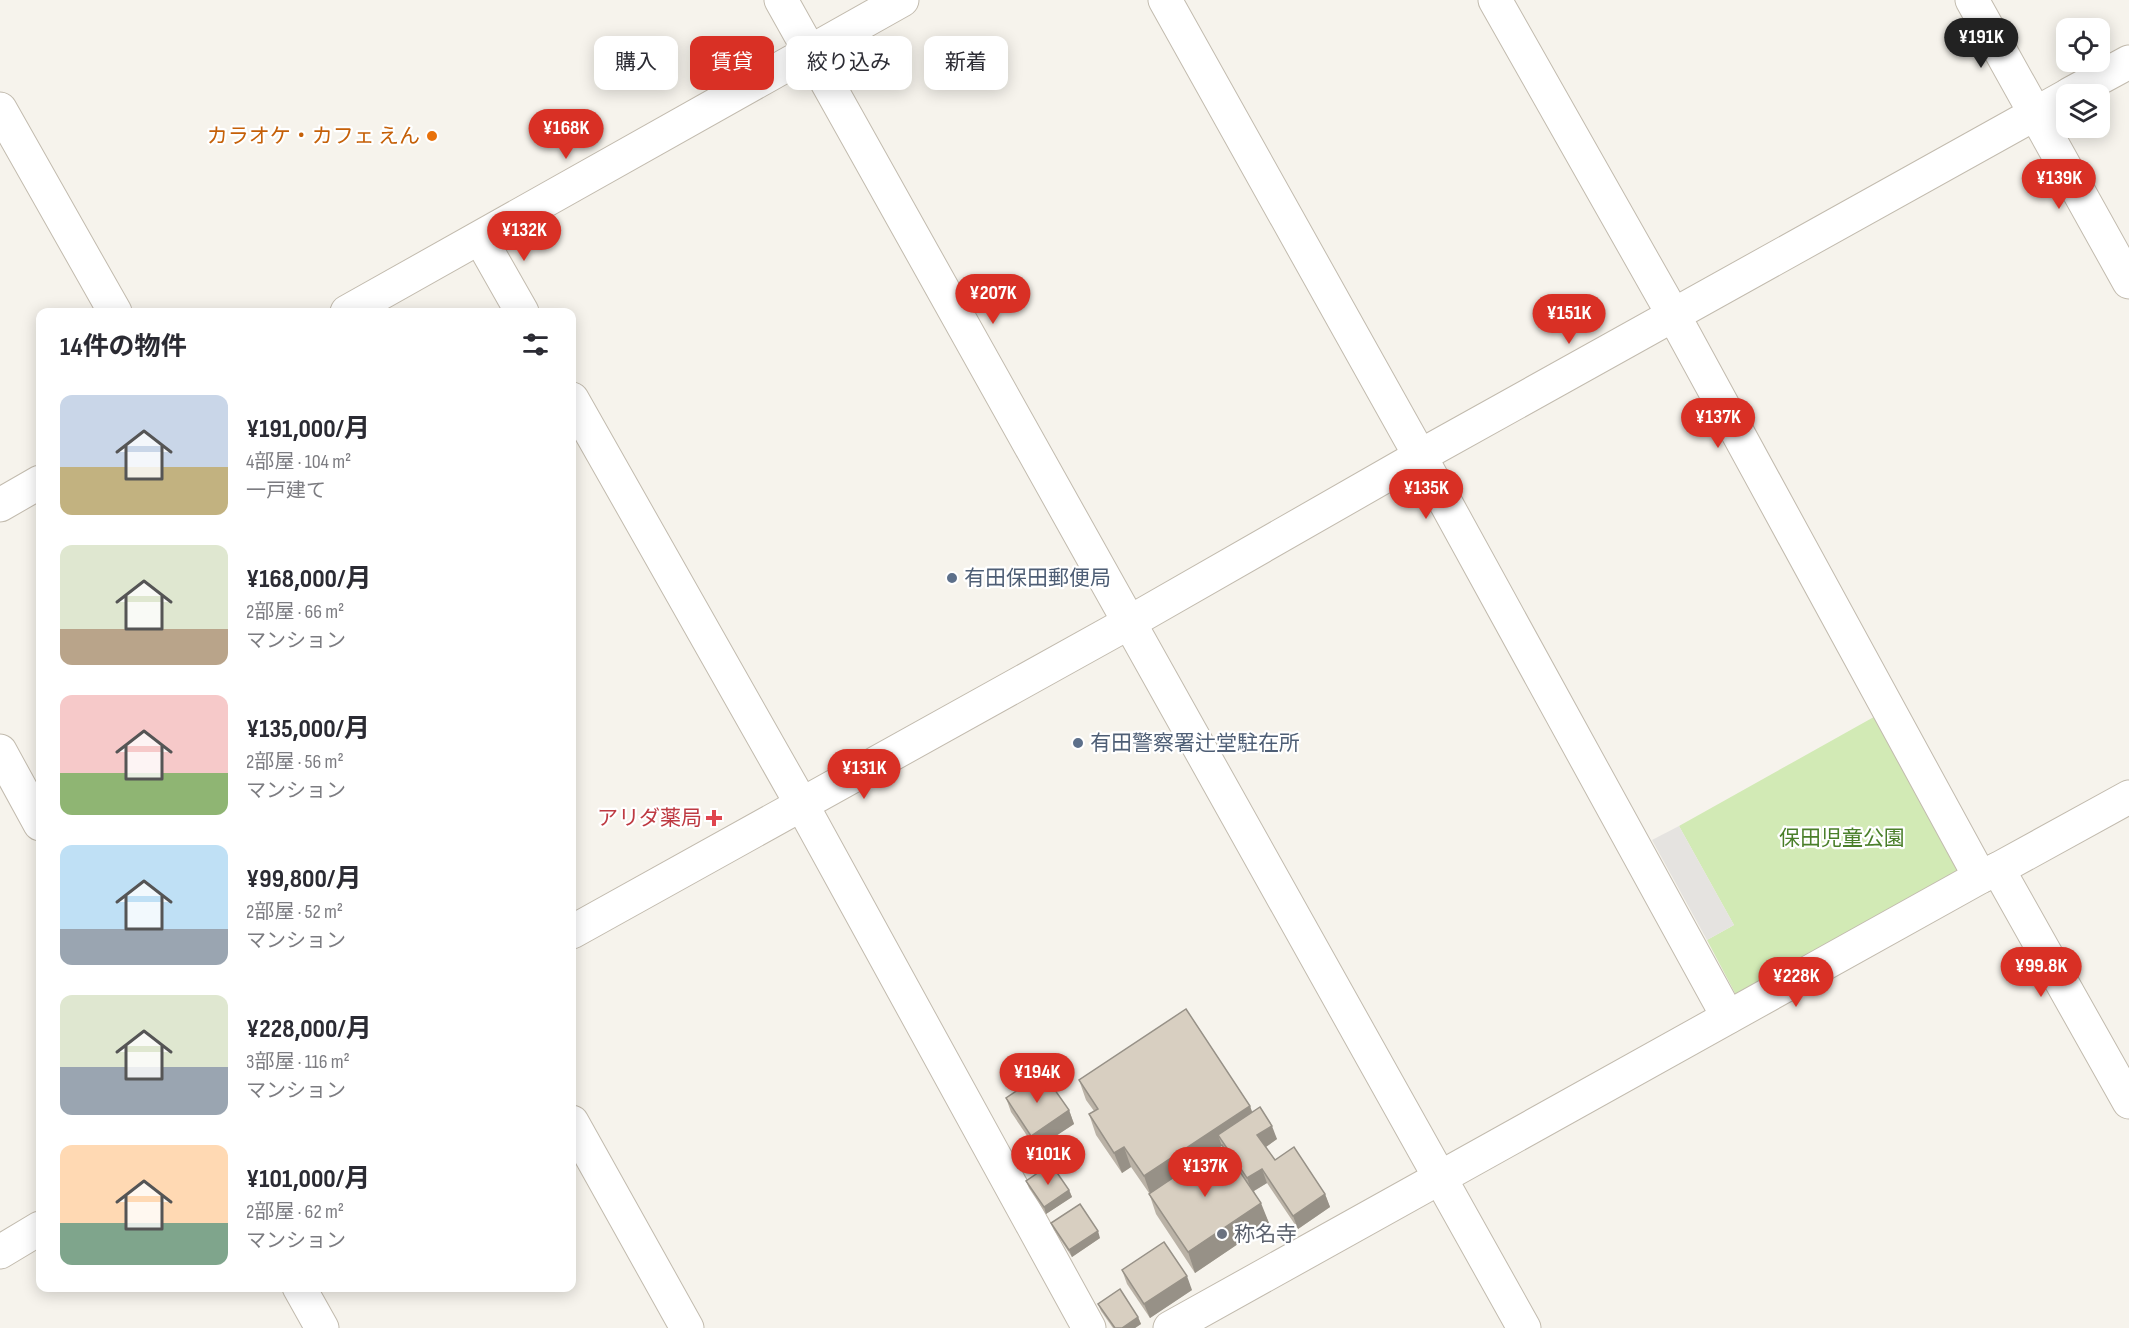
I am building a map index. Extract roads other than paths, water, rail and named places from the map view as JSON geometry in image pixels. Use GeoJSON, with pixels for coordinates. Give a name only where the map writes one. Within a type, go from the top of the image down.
{"type":"FeatureCollection","features":[{"type":"Feature","properties":{"kind":"street"},"geometry":{"type":"LineString","coordinates":[[781,0],[801,36]]}},
{"type":"Feature","properties":{"kind":"street"},"geometry":{"type":"LineString","coordinates":[[838,36],[902,0]]}},
{"type":"Feature","properties":{"kind":"street"},"geometry":{"type":"LineString","coordinates":[[1166,0],[1728,1017]]}},
{"type":"Feature","properties":{"kind":"street"},"geometry":{"type":"LineString","coordinates":[[1496,0],[1989,873],[2129,1102]]}},
{"type":"Feature","properties":{"kind":"street"},"geometry":{"type":"LineString","coordinates":[[1972,0],[2129,282]]}},
{"type":"Feature","properties":{"kind":"street"},"geometry":{"type":"LineString","coordinates":[[2088,84],[2129,62]]}},
{"type":"Feature","properties":{"kind":"street"},"geometry":{"type":"LineString","coordinates":[[354,308],[786,66]]}},
{"type":"Feature","properties":{"kind":"street"},"geometry":{"type":"LineString","coordinates":[[831,90],[1524,1328]]}},
{"type":"Feature","properties":{"kind":"street"},"geometry":{"type":"LineString","coordinates":[[576,930],[1130,622],[1420,456],[2056,102]]}},
{"type":"Feature","properties":{"kind":"street"},"geometry":{"type":"LineString","coordinates":[[0,109],[113,308]]}},
{"type":"Feature","properties":{"kind":"street"},"geometry":{"type":"LineString","coordinates":[[480,238],[520,308]]}},
{"type":"Feature","properties":{"kind":"street"},"geometry":{"type":"LineString","coordinates":[[576,406],[802,805],[1089,1328]]}},
{"type":"Feature","properties":{"kind":"street"},"geometry":{"type":"LineString","coordinates":[[0,505],[36,484]]}},
{"type":"Feature","properties":{"kind":"street"},"geometry":{"type":"LineString","coordinates":[[0,751],[36,817]]}},
{"type":"Feature","properties":{"kind":"street"},"geometry":{"type":"LineString","coordinates":[[1170,1328],[2129,797]]}},
{"type":"Feature","properties":{"kind":"street"},"geometry":{"type":"LineString","coordinates":[[576,1129],[687,1328]]}},
{"type":"Feature","properties":{"kind":"street"},"geometry":{"type":"LineString","coordinates":[[0,1252],[36,1230]]}},
{"type":"Feature","properties":{"kind":"street"},"geometry":{"type":"LineString","coordinates":[[302,1292],[322,1328]]}},
{"type":"Feature","properties":{"kind":"place","name":"カラオケ・カフェ えん"},"geometry":{"type":"Point","coordinates":[432,136]}},
{"type":"Feature","properties":{"kind":"place","name":"有田保田郵便局"},"geometry":{"type":"Point","coordinates":[952,578]}},
{"type":"Feature","properties":{"kind":"place","name":"有田警察署辻堂駐在所"},"geometry":{"type":"Point","coordinates":[1078,743]}},
{"type":"Feature","properties":{"kind":"place","name":"アリダ薬局"},"geometry":{"type":"Point","coordinates":[714,818]}},
{"type":"Feature","properties":{"kind":"place","name":"称名寺"},"geometry":{"type":"Point","coordinates":[1222,1234]}},
{"type":"Feature","properties":{"kind":"park label","name":"保田児童公園"},"geometry":{"type":"Point","coordinates":[1842,838]}}]}
